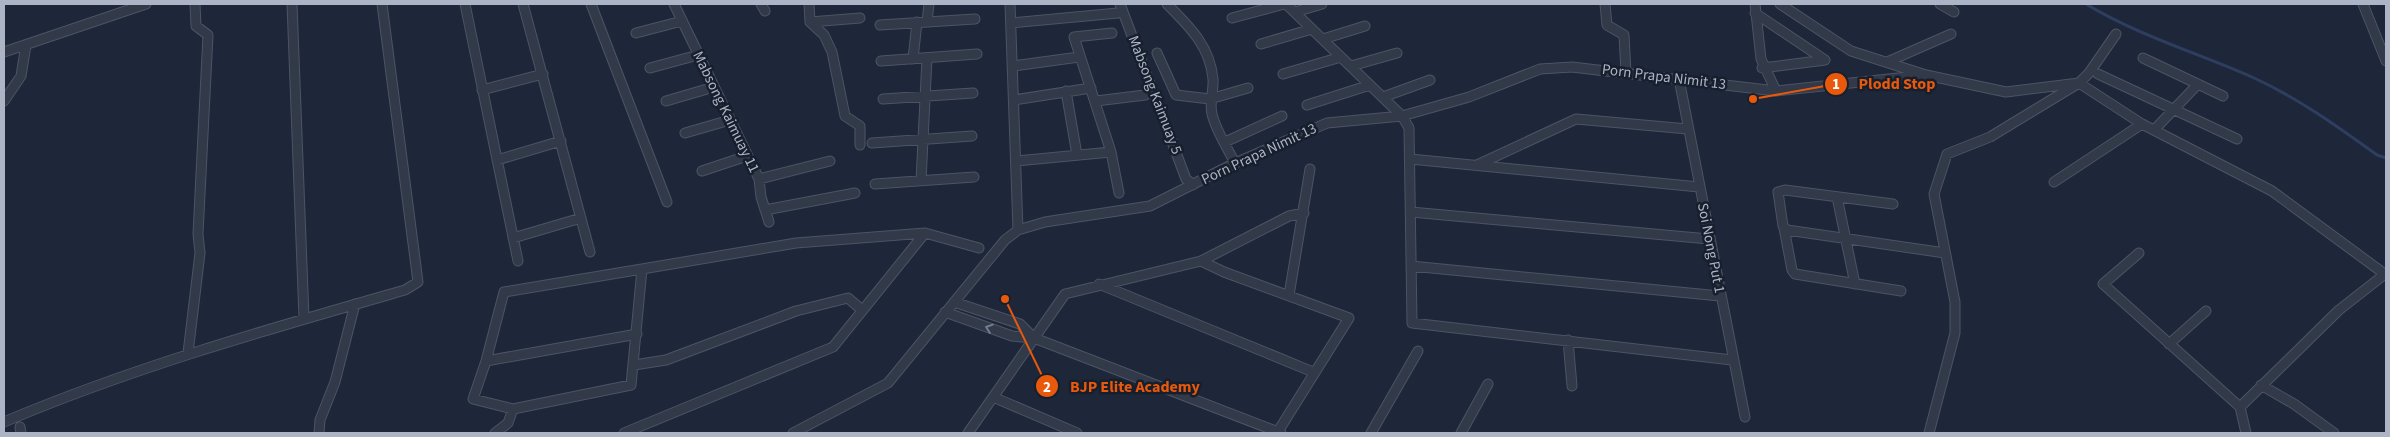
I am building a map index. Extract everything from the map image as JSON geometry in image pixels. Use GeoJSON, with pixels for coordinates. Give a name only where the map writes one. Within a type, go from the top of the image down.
{"type":"FeatureCollection","features":[{"type":"Feature","properties":{"kind":"street"},"geometry":{"type":"LineString","coordinates":[[4,52],[146,4]]}},
{"type":"Feature","properties":{"kind":"street"},"geometry":{"type":"LineString","coordinates":[[188,353],[200,253],[198,234],[208,35],[196,26],[195,4]]}},
{"type":"Feature","properties":{"kind":"street"},"geometry":{"type":"LineString","coordinates":[[292,4],[304,318]]}},
{"type":"Feature","properties":{"kind":"street"},"geometry":{"type":"LineString","coordinates":[[4,422],[188,353],[405,290],[418,282],[382,4]]}},
{"type":"Feature","properties":{"kind":"street"},"geometry":{"type":"LineString","coordinates":[[465,4],[518,261]]}},
{"type":"Feature","properties":{"kind":"street"},"geometry":{"type":"LineString","coordinates":[[524,4],[590,252]]}},
{"type":"Feature","properties":{"kind":"street"},"geometry":{"type":"LineString","coordinates":[[591,4],[666,202]]}},
{"type":"Feature","properties":{"kind":"street","name":"Mabsong Kaimuay 11"},"geometry":{"type":"LineString","coordinates":[[674,4],[759,179],[769,222]]}},
{"type":"Feature","properties":{"kind":"street"},"geometry":{"type":"LineString","coordinates":[[761,4],[765,11]]}},
{"type":"Feature","properties":{"kind":"street"},"geometry":{"type":"LineString","coordinates":[[809,4],[810,22],[824,35],[832,52],[845,116],[860,126],[860,145]]}},
{"type":"Feature","properties":{"kind":"street"},"geometry":{"type":"LineString","coordinates":[[928,22],[929,4]]}},
{"type":"Feature","properties":{"kind":"street"},"geometry":{"type":"LineString","coordinates":[[1010,4],[1018,230]]}},
{"type":"Feature","properties":{"kind":"street","name":"Mabsong Kaimuay 5"},"geometry":{"type":"LineString","coordinates":[[1120,4],[1186,179],[1193,185]]}},
{"type":"Feature","properties":{"kind":"street"},"geometry":{"type":"LineString","coordinates":[[1167,4],[1193,28],[1203,45],[1213,81],[1210,99],[1213,117],[1236,163]]}},
{"type":"Feature","properties":{"kind":"street"},"geometry":{"type":"LineString","coordinates":[[1232,18],[1285,4],[1383,97],[1402,116],[1410,128],[1412,323],[1732,360]]}},
{"type":"Feature","properties":{"kind":"street"},"geometry":{"type":"LineString","coordinates":[[1295,12],[1322,4]]}},
{"type":"Feature","properties":{"kind":"street"},"geometry":{"type":"LineString","coordinates":[[1605,4],[1607,25],[1624,35],[1626,73]]}},
{"type":"Feature","properties":{"kind":"street"},"geometry":{"type":"LineString","coordinates":[[1755,4],[1762,68],[1776,91]]}},
{"type":"Feature","properties":{"kind":"street"},"geometry":{"type":"LineString","coordinates":[[1780,4],[1852,51],[1926,75],[2006,92],[2079,83],[2142,124],[2272,191],[2385,275],[2339,310],[2240,407]]}},
{"type":"Feature","properties":{"kind":"street"},"geometry":{"type":"LineString","coordinates":[[1940,4],[1954,12]]}},
{"type":"Feature","properties":{"kind":"street"},"geometry":{"type":"LineString","coordinates":[[2363,4],[2386,60]]}},
{"type":"Feature","properties":{"kind":"street"},"geometry":{"type":"LineString","coordinates":[[1011,23],[1118,13]]}},
{"type":"Feature","properties":{"kind":"street"},"geometry":{"type":"LineString","coordinates":[[1755,13],[1822,56],[1824,60],[1762,68]]}},
{"type":"Feature","properties":{"kind":"street"},"geometry":{"type":"LineString","coordinates":[[810,22],[860,18]]}},
{"type":"Feature","properties":{"kind":"street"},"geometry":{"type":"LineString","coordinates":[[880,25],[975,19]]}},
{"type":"Feature","properties":{"kind":"street"},"geometry":{"type":"LineString","coordinates":[[636,32],[682,21]]}},
{"type":"Feature","properties":{"kind":"street"},"geometry":{"type":"LineString","coordinates":[[913,59],[917,22]]}},
{"type":"Feature","properties":{"kind":"street"},"geometry":{"type":"LineString","coordinates":[[1323,39],[1365,26]]}},
{"type":"Feature","properties":{"kind":"street"},"geometry":{"type":"LineString","coordinates":[[1260,44],[1312,29]]}},
{"type":"Feature","properties":{"kind":"street"},"geometry":{"type":"LineString","coordinates":[[1112,33],[1074,38],[1096,101],[1111,152],[1120,193]]}},
{"type":"Feature","properties":{"kind":"street"},"geometry":{"type":"LineString","coordinates":[[1887,62],[1951,34]]}},
{"type":"Feature","properties":{"kind":"street"},"geometry":{"type":"LineString","coordinates":[[1929,433],[1955,333],[1955,302],[1934,194],[1947,154],[1990,137],[2079,83],[2089,73],[2116,34]]}},
{"type":"Feature","properties":{"kind":"street"},"geometry":{"type":"LineString","coordinates":[[4,101],[19,82],[26,62],[26,45]]}},
{"type":"Feature","properties":{"kind":"street"},"geometry":{"type":"LineString","coordinates":[[1157,53],[1176,95],[1210,99],[1248,88]]}},
{"type":"Feature","properties":{"kind":"street"},"geometry":{"type":"LineString","coordinates":[[1351,66],[1397,53]]}},
{"type":"Feature","properties":{"kind":"street"},"geometry":{"type":"LineString","coordinates":[[881,61],[977,54]]}},
{"type":"Feature","properties":{"kind":"street"},"geometry":{"type":"LineString","coordinates":[[650,68],[698,55]]}},
{"type":"Feature","properties":{"kind":"street"},"geometry":{"type":"LineString","coordinates":[[1012,66],[1079,56]]}},
{"type":"Feature","properties":{"kind":"street"},"geometry":{"type":"LineString","coordinates":[[1282,74],[1341,57]]}},
{"type":"Feature","properties":{"kind":"street"},"geometry":{"type":"LineString","coordinates":[[921,181],[927,58]]}},
{"type":"Feature","properties":{"kind":"street"},"geometry":{"type":"LineString","coordinates":[[2143,58],[2223,96]]}},
{"type":"Feature","properties":{"kind":"street","name":"Porn Prapa Nimit 13"},"geometry":{"type":"LineString","coordinates":[[793,433],[888,383],[1005,240],[1018,230],[1045,222],[1150,206],[1236,163],[1327,123],[1402,116],[1469,97],[1540,69],[1572,67],[1776,91],[1926,75]]}},
{"type":"Feature","properties":{"kind":"street"},"geometry":{"type":"LineString","coordinates":[[482,90],[543,74]]}},
{"type":"Feature","properties":{"kind":"street"},"geometry":{"type":"LineString","coordinates":[[2098,74],[2237,139]]}},
{"type":"Feature","properties":{"kind":"street","name":"Soi Nong Put 1"},"geometry":{"type":"LineString","coordinates":[[1679,79],[1744,417]]}},
{"type":"Feature","properties":{"kind":"street"},"geometry":{"type":"LineString","coordinates":[[1383,97],[1430,80]]}},
{"type":"Feature","properties":{"kind":"street"},"geometry":{"type":"LineString","coordinates":[[2154,130],[2198,84]]}},
{"type":"Feature","properties":{"kind":"street"},"geometry":{"type":"LineString","coordinates":[[1307,105],[1370,85]]}},
{"type":"Feature","properties":{"kind":"street"},"geometry":{"type":"LineString","coordinates":[[666,101],[714,87]]}},
{"type":"Feature","properties":{"kind":"street"},"geometry":{"type":"LineString","coordinates":[[1014,100],[1091,88]]}},
{"type":"Feature","properties":{"kind":"street"},"geometry":{"type":"LineString","coordinates":[[1066,91],[1078,155]]}},
{"type":"Feature","properties":{"kind":"street"},"geometry":{"type":"LineString","coordinates":[[883,99],[973,93]]}},
{"type":"Feature","properties":{"kind":"street"},"geometry":{"type":"LineString","coordinates":[[1096,101],[1145,96]]}},
{"type":"Feature","properties":{"kind":"street"},"geometry":{"type":"LineString","coordinates":[[1225,142],[1282,116]]}},
{"type":"Feature","properties":{"kind":"street"},"geometry":{"type":"LineString","coordinates":[[1476,165],[1576,119],[1688,129]]}},
{"type":"Feature","properties":{"kind":"street"},"geometry":{"type":"LineString","coordinates":[[685,133],[730,120]]}},
{"type":"Feature","properties":{"kind":"street"},"geometry":{"type":"LineString","coordinates":[[2054,182],[2142,124]]}},
{"type":"Feature","properties":{"kind":"street"},"geometry":{"type":"LineString","coordinates":[[872,143],[972,136]]}},
{"type":"Feature","properties":{"kind":"street"},"geometry":{"type":"LineString","coordinates":[[497,160],[561,141]]}},
{"type":"Feature","properties":{"kind":"street"},"geometry":{"type":"LineString","coordinates":[[1016,161],[1111,152]]}},
{"type":"Feature","properties":{"kind":"street"},"geometry":{"type":"LineString","coordinates":[[702,171],[747,156]]}},
{"type":"Feature","properties":{"kind":"street"},"geometry":{"type":"LineString","coordinates":[[1410,159],[1699,187]]}},
{"type":"Feature","properties":{"kind":"street"},"geometry":{"type":"LineString","coordinates":[[759,179],[830,161]]}},
{"type":"Feature","properties":{"kind":"street"},"geometry":{"type":"LineString","coordinates":[[1289,295],[1310,169]]}},
{"type":"Feature","properties":{"kind":"street"},"geometry":{"type":"LineString","coordinates":[[875,184],[974,177]]}},
{"type":"Feature","properties":{"kind":"street"},"geometry":{"type":"LineString","coordinates":[[1893,204],[1785,190],[1778,191],[1794,273],[1901,291]]}},
{"type":"Feature","properties":{"kind":"street"},"geometry":{"type":"LineString","coordinates":[[765,210],[855,193]]}},
{"type":"Feature","properties":{"kind":"street"},"geometry":{"type":"LineString","coordinates":[[1837,197],[1856,284]]}},
{"type":"Feature","properties":{"kind":"street"},"geometry":{"type":"LineString","coordinates":[[1411,212],[1709,239]]}},
{"type":"Feature","properties":{"kind":"street"},"geometry":{"type":"LineString","coordinates":[[968,433],[1065,294],[1099,284],[1201,261],[1289,216],[1304,213]]}},
{"type":"Feature","properties":{"kind":"street"},"geometry":{"type":"LineString","coordinates":[[513,238],[581,218]]}},
{"type":"Feature","properties":{"kind":"street"},"geometry":{"type":"LineString","coordinates":[[1784,228],[1945,253]]}},
{"type":"Feature","properties":{"kind":"street"},"geometry":{"type":"LineString","coordinates":[[624,433],[833,347],[925,232]]}},
{"type":"Feature","properties":{"kind":"street"},"geometry":{"type":"LineString","coordinates":[[642,268],[631,385],[513,409],[473,399],[486,361],[504,292],[642,268],[796,243],[925,232],[979,248]]}},
{"type":"Feature","properties":{"kind":"street"},"geometry":{"type":"LineString","coordinates":[[2139,253],[2103,284],[2240,407],[2246,433]]}},
{"type":"Feature","properties":{"kind":"street"},"geometry":{"type":"LineString","coordinates":[[945,312],[1012,336],[1034,338],[1278,433],[1313,372],[1349,318],[1224,272],[1201,261]]}},
{"type":"Feature","properties":{"kind":"street"},"geometry":{"type":"LineString","coordinates":[[1411,266],[1720,296]]}},
{"type":"Feature","properties":{"kind":"street"},"geometry":{"type":"LineString","coordinates":[[1099,284],[1313,372]]}},
{"type":"Feature","properties":{"kind":"street"},"geometry":{"type":"LineString","coordinates":[[634,365],[666,360],[796,311],[848,298],[862,310]]}},
{"type":"Feature","properties":{"kind":"street"},"geometry":{"type":"LineString","coordinates":[[954,302],[1020,324],[1034,338]]}},
{"type":"Feature","properties":{"kind":"street"},"geometry":{"type":"LineString","coordinates":[[319,433],[320,420],[334,382],[355,304]]}},
{"type":"Feature","properties":{"kind":"street"},"geometry":{"type":"LineString","coordinates":[[2169,344],[2206,311]]}},
{"type":"Feature","properties":{"kind":"street"},"geometry":{"type":"LineString","coordinates":[[486,361],[637,334]]}},
{"type":"Feature","properties":{"kind":"street"},"geometry":{"type":"LineString","coordinates":[[1568,340],[1572,386]]}},
{"type":"Feature","properties":{"kind":"street"},"geometry":{"type":"LineString","coordinates":[[1371,433],[1418,351]]}},
{"type":"Feature","properties":{"kind":"street"},"geometry":{"type":"LineString","coordinates":[[1461,433],[1488,384]]}},
{"type":"Feature","properties":{"kind":"street"},"geometry":{"type":"LineString","coordinates":[[2262,384],[2334,433]]}},
{"type":"Feature","properties":{"kind":"street"},"geometry":{"type":"LineString","coordinates":[[993,397],[1077,433]]}},
{"type":"Feature","properties":{"kind":"street"},"geometry":{"type":"LineString","coordinates":[[495,433],[508,423],[513,409]]}},
{"type":"Feature","properties":{"kind":"waterway"},"geometry":{"type":"LineString","coordinates":[[2086,4],[2127,26],[2270,86],[2317,114],[2377,155],[2386,158]]}},
{"type":"Feature","properties":{"kind":"place","name":"Plodd Stop"},"geometry":{"type":"Point","coordinates":[1753,99]}},
{"type":"Feature","properties":{"kind":"place","name":"BJP Elite Academy"},"geometry":{"type":"Point","coordinates":[1005,299]}}]}
